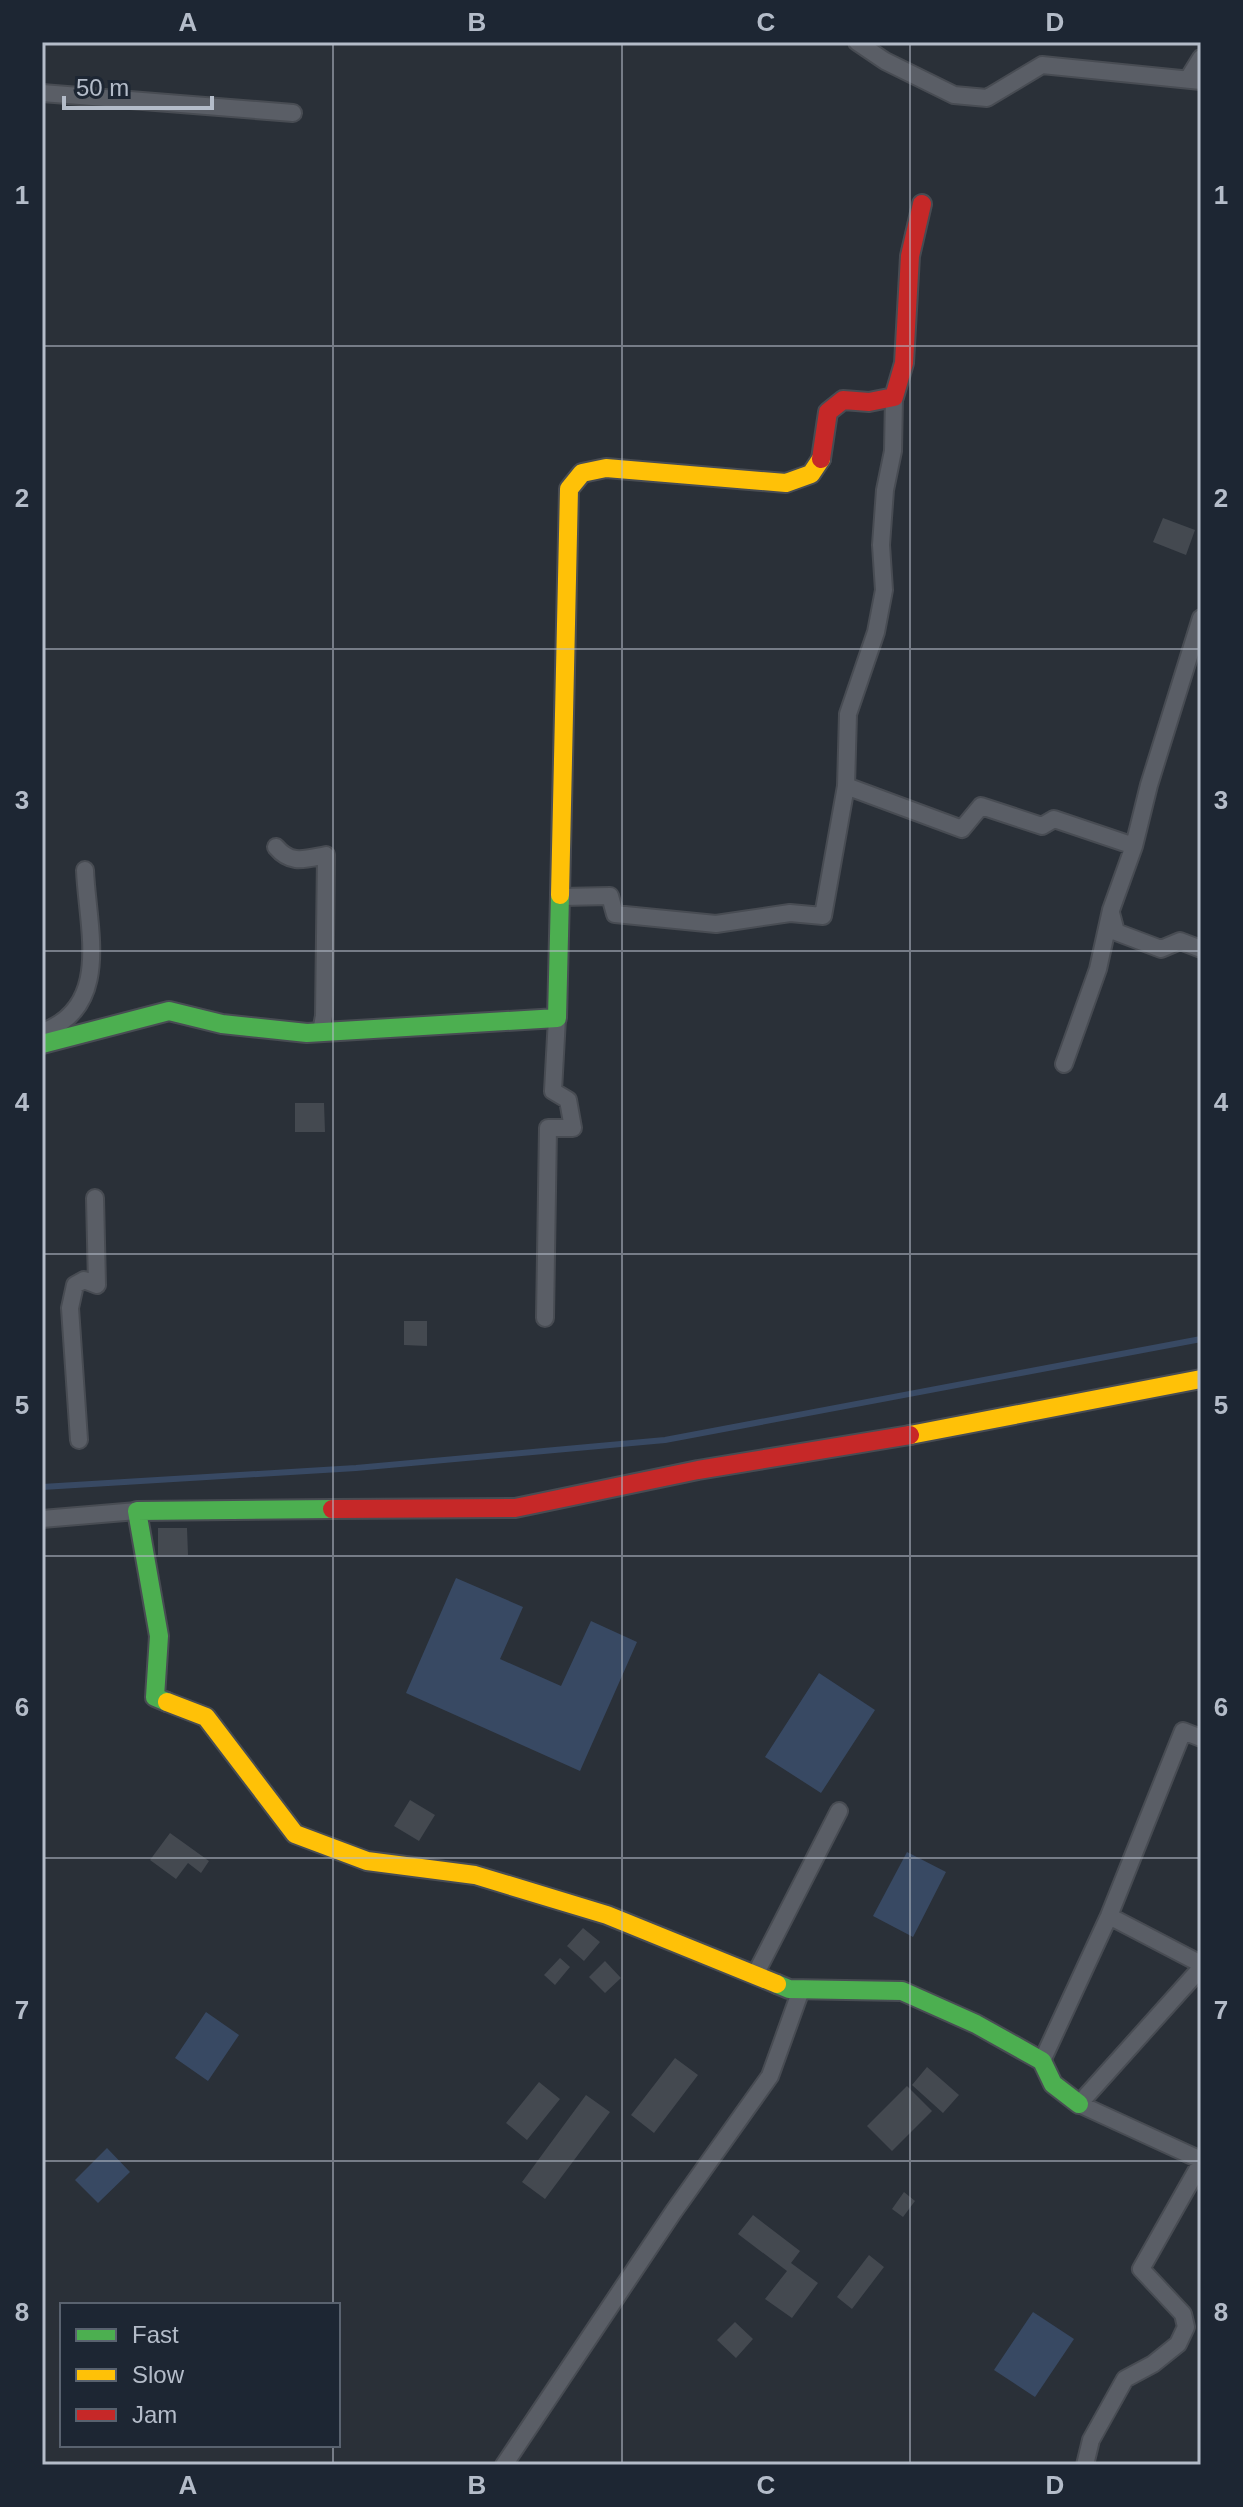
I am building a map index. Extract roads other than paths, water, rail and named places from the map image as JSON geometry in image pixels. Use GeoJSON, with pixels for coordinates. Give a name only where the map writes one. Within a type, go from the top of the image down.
{"type":"FeatureCollection","features":[{"type":"Feature","properties":{"kind":"street"},"geometry":{"type":"LineString","coordinates":[[857,42],[885,61],[954,95],[987,98],[1042,65],[1194,80],[1201,58]]}},
{"type":"Feature","properties":{"kind":"street"},"geometry":{"type":"LineString","coordinates":[[42,93],[293,113]]}},
{"type":"Feature","properties":{"kind":"street"},"geometry":{"type":"LineString","coordinates":[[562,897],[610,896],[615,914],[716,924],[790,913],[823,916],[846,786],[848,714],[876,632],[884,590],[881,545],[885,490],[893,451],[894,397],[904,363],[910,256],[922,204]]}},
{"type":"Feature","properties":{"kind":"street"},"geometry":{"type":"LineString","coordinates":[[545,1318],[548,1128],[573,1128],[568,1100],[553,1091],[562,897],[560,767],[569,489],[582,473],[606,468],[786,483],[810,478],[819,466],[828,412],[843,400],[869,402],[894,397]]}},
{"type":"Feature","properties":{"kind":"street"},"geometry":{"type":"LineString","coordinates":[[1064,1064],[1098,969],[1111,910],[1134,846],[1149,785],[1201,618]]}},
{"type":"Feature","properties":{"kind":"street"},"geometry":{"type":"LineString","coordinates":[[846,786],[962,829],[981,806],[1042,826],[1054,819],[1134,846]]}},
{"type":"Feature","properties":{"kind":"street"},"geometry":{"type":"LineString","coordinates":[[276,847],[284,856],[296,861],[326,855],[324,1016],[321,1031]]}},
{"type":"Feature","properties":{"kind":"street"},"geometry":{"type":"LineString","coordinates":[[42,1032],[56,1027],[73,1012],[86,994],[94,958],[85,870]]}},
{"type":"Feature","properties":{"kind":"street"},"geometry":{"type":"LineString","coordinates":[[1111,910],[1116,932],[1161,949],[1180,941],[1201,949]]}},
{"type":"Feature","properties":{"kind":"street"},"geometry":{"type":"LineString","coordinates":[[42,1044],[169,1011],[222,1024],[321,1031],[557,1018]]}},
{"type":"Feature","properties":{"kind":"street"},"geometry":{"type":"LineString","coordinates":[[79,1440],[70,1308],[75,1285],[84,1280],[97,1285],[95,1198]]}},
{"type":"Feature","properties":{"kind":"street"},"geometry":{"type":"LineString","coordinates":[[42,1519],[137,1511],[515,1508],[698,1470],[883,1440],[1201,1379]]}},
{"type":"Feature","properties":{"kind":"street"},"geometry":{"type":"LineString","coordinates":[[137,1511],[159,1636],[155,1697],[206,1717],[295,1834],[367,1861],[475,1875],[607,1915],[789,1989],[902,1991],[976,2024],[1042,2061],[1053,2084],[1079,2104],[1201,2161],[1141,2269],[1183,2314],[1186,2327],[1178,2344],[1153,2364],[1125,2379],[1091,2440],[1085,2465]]}},
{"type":"Feature","properties":{"kind":"street"},"geometry":{"type":"LineString","coordinates":[[1042,2061],[1109,1916],[1183,1731],[1201,1738]]}},
{"type":"Feature","properties":{"kind":"street"},"geometry":{"type":"LineString","coordinates":[[755,1975],[839,1811]]}},
{"type":"Feature","properties":{"kind":"street"},"geometry":{"type":"LineString","coordinates":[[1079,2104],[1201,1966],[1109,1916]]}},
{"type":"Feature","properties":{"kind":"street"},"geometry":{"type":"LineString","coordinates":[[504,2465],[674,2211],[770,2076],[801,1990]]}},
{"type":"Feature","properties":{"kind":"water"},"geometry":{"type":"Polygon","coordinates":[[[456,1578],[523,1607],[500,1659],[561,1686],[591,1621],[637,1642],[580,1771],[406,1693],[456,1578]]]}},
{"type":"Feature","properties":{"kind":"water"},"geometry":{"type":"Polygon","coordinates":[[[819,1673],[875,1710],[821,1793],[765,1757],[819,1673]]]}},
{"type":"Feature","properties":{"kind":"water"},"geometry":{"type":"Polygon","coordinates":[[[907,1852],[946,1872],[913,1937],[873,1916],[907,1852]]]}},
{"type":"Feature","properties":{"kind":"water"},"geometry":{"type":"Polygon","coordinates":[[[206,2012],[239,2035],[208,2081],[175,2058],[206,2012]]]}},
{"type":"Feature","properties":{"kind":"water"},"geometry":{"type":"Polygon","coordinates":[[[107,2148],[130,2172],[98,2203],[75,2180],[107,2148]]]}},
{"type":"Feature","properties":{"kind":"water"},"geometry":{"type":"Polygon","coordinates":[[[1033,2312],[1074,2339],[1035,2397],[994,2370],[1033,2312]]]}},
{"type":"Feature","properties":{"kind":"waterway"},"geometry":{"type":"LineString","coordinates":[[42,1487],[356,1468],[665,1440],[1201,1339]]}}]}
